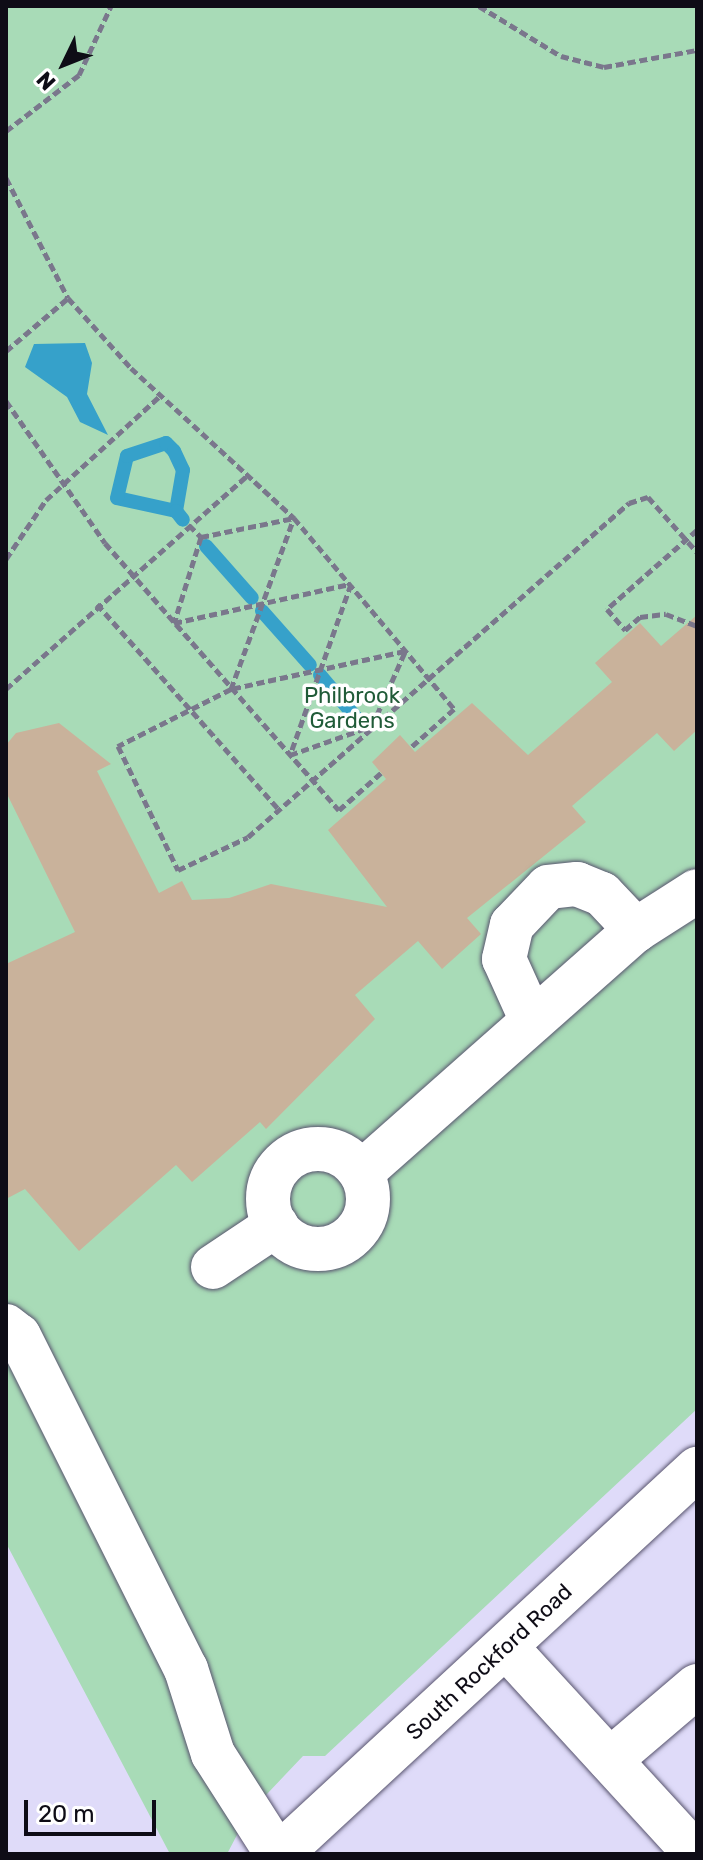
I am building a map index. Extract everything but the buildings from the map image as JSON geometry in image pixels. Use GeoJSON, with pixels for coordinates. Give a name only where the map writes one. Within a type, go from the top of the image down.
{"type":"FeatureCollection","features":[{"type":"Feature","properties":{"kind":"street"},"geometry":{"type":"LineString","coordinates":[[532,1021],[504,959],[512,925],[548,887],[577,884],[602,894],[636,930]]}},
{"type":"Feature","properties":{"kind":"street"},"geometry":{"type":"LineString","coordinates":[[361,1173],[636,930],[697,891]]}},
{"type":"Feature","properties":{"kind":"street"},"geometry":{"type":"LineString","coordinates":[[323,1149],[361,1173],[368,1207],[340,1244],[310,1248],[276,1225],[271,1183],[291,1157],[323,1149]]}},
{"type":"Feature","properties":{"kind":"street"},"geometry":{"type":"LineString","coordinates":[[213,1267],[276,1225]]}},
{"type":"Feature","properties":{"kind":"street"},"geometry":{"type":"LineString","coordinates":[[6,1326],[19,1336],[186,1669],[213,1754],[278,1854]]}},
{"type":"Feature","properties":{"kind":"street","name":"South Rockford Road"},"geometry":{"type":"LineString","coordinates":[[278,1854],[697,1469]]}},
{"type":"Feature","properties":{"kind":"street"},"geometry":{"type":"LineString","coordinates":[[506,1647],[696,1854]]}},
{"type":"Feature","properties":{"kind":"street"},"geometry":{"type":"LineString","coordinates":[[610,1760],[697,1686]]}},
{"type":"Feature","properties":{"kind":"path"},"geometry":{"type":"LineString","coordinates":[[6,131],[79,75],[111,6]]}},
{"type":"Feature","properties":{"kind":"path"},"geometry":{"type":"LineString","coordinates":[[479,6],[561,56],[604,67],[697,50]]}},
{"type":"Feature","properties":{"kind":"path"},"geometry":{"type":"LineString","coordinates":[[6,178],[68,298],[162,394],[294,518],[454,709],[411,747]]}},
{"type":"Feature","properties":{"kind":"path"},"geometry":{"type":"LineString","coordinates":[[8,349],[68,298]]}},
{"type":"Feature","properties":{"kind":"path"},"geometry":{"type":"LineString","coordinates":[[6,559],[66,481],[162,394]]}},
{"type":"Feature","properties":{"kind":"path"},"geometry":{"type":"LineString","coordinates":[[6,401],[133,575],[339,810],[381,773]]}},
{"type":"Feature","properties":{"kind":"path"},"geometry":{"type":"LineString","coordinates":[[6,689],[97,604],[247,476]]}},
{"type":"Feature","properties":{"kind":"path"},"geometry":{"type":"LineString","coordinates":[[405,651],[231,689],[118,746],[178,870],[248,837],[629,503],[648,497],[697,552]]}},
{"type":"Feature","properties":{"kind":"path"},"geometry":{"type":"LineString","coordinates":[[201,537],[294,518]]}},
{"type":"Feature","properties":{"kind":"path"},"geometry":{"type":"LineString","coordinates":[[231,689],[294,518]]}},
{"type":"Feature","properties":{"kind":"path"},"geometry":{"type":"LineString","coordinates":[[189,525],[201,537]]}},
{"type":"Feature","properties":{"kind":"path"},"geometry":{"type":"LineString","coordinates":[[697,530],[607,609],[625,630],[640,617],[666,614],[697,626]]}},
{"type":"Feature","properties":{"kind":"path"},"geometry":{"type":"LineString","coordinates":[[174,623],[201,537]]}},
{"type":"Feature","properties":{"kind":"path"},"geometry":{"type":"LineString","coordinates":[[174,623],[351,584]]}},
{"type":"Feature","properties":{"kind":"path"},"geometry":{"type":"LineString","coordinates":[[290,755],[317,669],[351,584]]}},
{"type":"Feature","properties":{"kind":"path"},"geometry":{"type":"LineString","coordinates":[[97,604],[279,810]]}},
{"type":"Feature","properties":{"kind":"path"},"geometry":{"type":"LineString","coordinates":[[290,755],[372,726],[405,651]]}},
{"type":"Feature","properties":{"kind":"green space","name":"Philbrook Gardens"},"geometry":{"type":"Polygon","coordinates":[[[6,6],[697,6],[697,1409],[325,1756],[303,1756],[248,1814],[227,1854],[170,1854],[6,1543],[6,6]]]}},
{"type":"Feature","properties":{"kind":"water"},"geometry":{"type":"Polygon","coordinates":[[[85,343],[92,363],[87,394],[108,435],[80,422],[67,397],[25,367],[34,344],[85,343]]]}},
{"type":"Feature","properties":{"kind":"waterway"},"geometry":{"type":"LineString","coordinates":[[176,511],[117,498],[127,456],[166,443],[174,451],[183,470],[176,511],[183,520]]}},
{"type":"Feature","properties":{"kind":"waterway"},"geometry":{"type":"LineString","coordinates":[[206,546],[252,598]]}},
{"type":"Feature","properties":{"kind":"waterway"},"geometry":{"type":"LineString","coordinates":[[262,611],[310,665]]}},
{"type":"Feature","properties":{"kind":"waterway"},"geometry":{"type":"LineString","coordinates":[[320,675],[357,719]]}}]}
